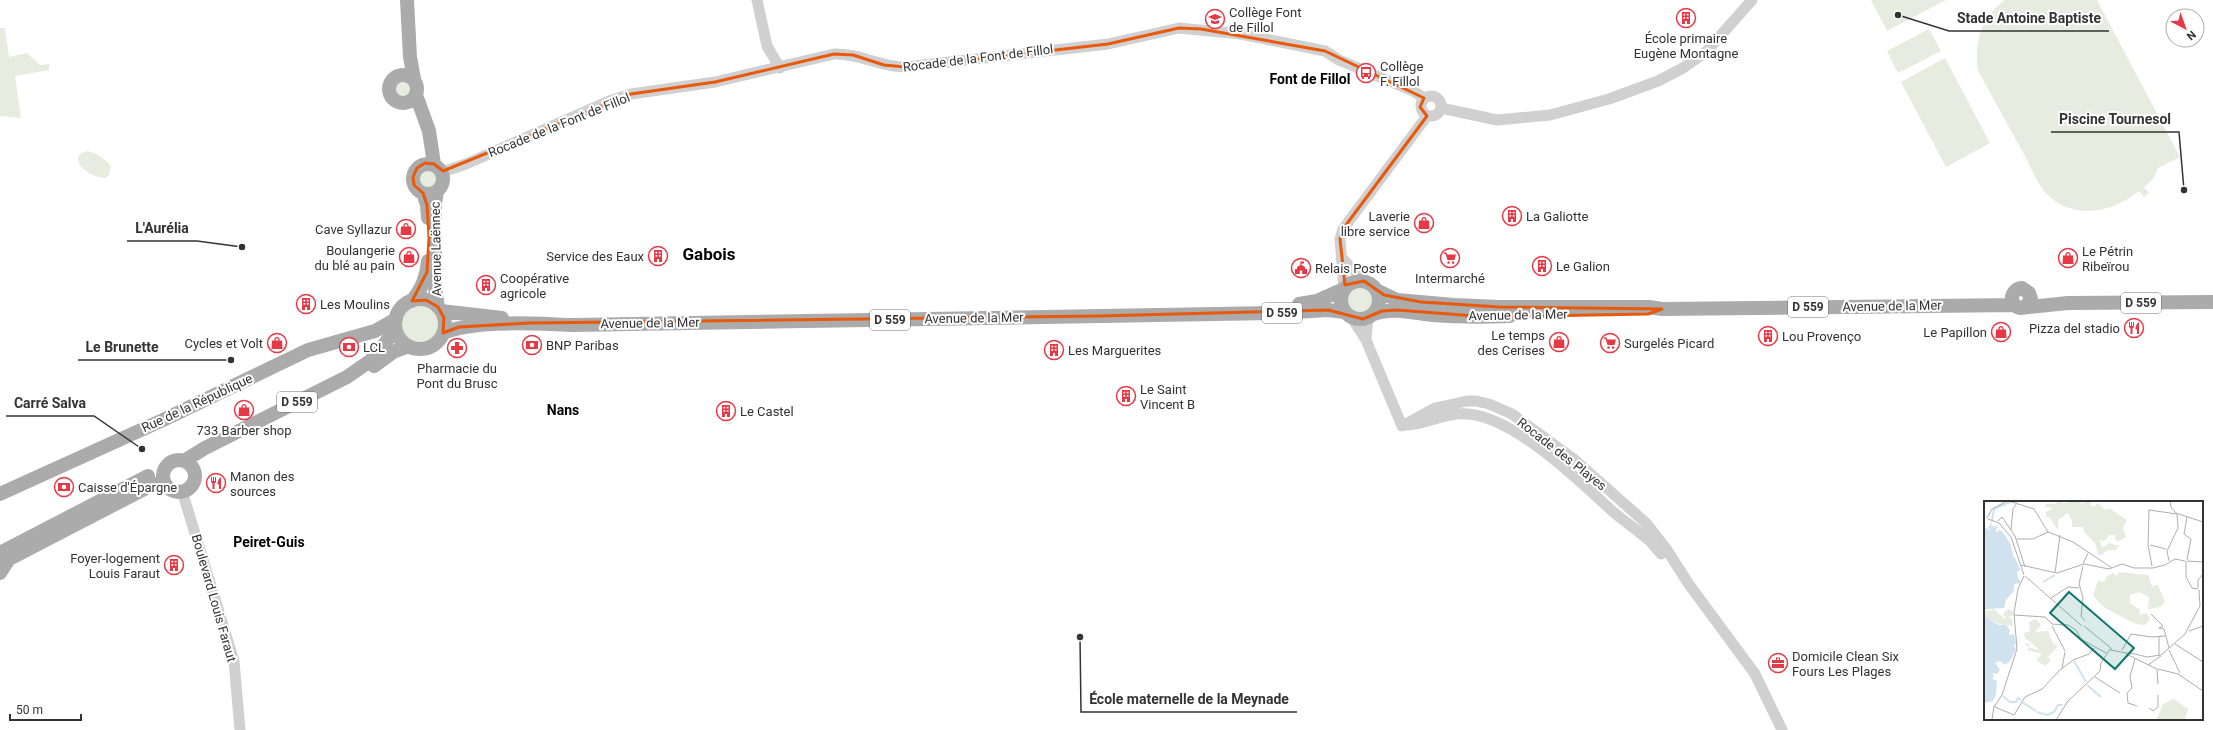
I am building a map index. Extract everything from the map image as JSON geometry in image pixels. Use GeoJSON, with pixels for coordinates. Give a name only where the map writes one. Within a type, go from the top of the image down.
{"type":"FeatureCollection","features":[{"type":"Feature","properties":{"kind":"main road"},"geometry":{"type":"LineString","coordinates":[[408,0],[410,57],[417,87],[416,95],[428,131],[433,167]]}},
{"type":"Feature","properties":{"kind":"main road"},"geometry":{"type":"LineString","coordinates":[[399,75],[410,57]]}},
{"type":"Feature","properties":{"kind":"main road"},"geometry":{"type":"LineString","coordinates":[[414,79],[405,74],[399,75],[391,80],[388,89],[394,100],[402,103],[412,112],[418,122],[422,144],[433,167],[444,180],[437,191],[433,193],[423,193],[417,189],[413,181],[414,172],[433,167]]}},
{"type":"Feature","properties":{"kind":"main road"},"geometry":{"type":"LineString","coordinates":[[402,103],[410,101],[416,95]]}},
{"type":"Feature","properties":{"kind":"main road","name":"Avenue Laënnec"},"geometry":{"type":"LineString","coordinates":[[437,191],[434,204],[435,288],[439,309]]}},
{"type":"Feature","properties":{"kind":"main road","name":"Avenue Laënnec"},"geometry":{"type":"LineString","coordinates":[[412,301],[419,293],[427,272],[428,213],[423,193]]}},
{"type":"Feature","properties":{"kind":"main road"},"geometry":{"type":"LineString","coordinates":[[1364,281],[1369,283],[1378,291],[1380,303],[1371,316],[1363,319],[1348,315],[1341,301],[1344,289],[1352,283],[1364,281]]}},
{"type":"Feature","properties":{"kind":"main road","name":"Avenue de la Mer"},"geometry":{"type":"LineString","coordinates":[[1249,313],[1313,302],[1344,289]]}},
{"type":"Feature","properties":{"kind":"main road","name":"Avenue de la Mer"},"geometry":{"type":"LineString","coordinates":[[1378,291],[1397,300],[1498,307],[1650,307],[1662,309],[1954,306],[2021,300],[2068,303],[2213,302]]}},
{"type":"Feature","properties":{"kind":"main road"},"geometry":{"type":"LineString","coordinates":[[426,300],[439,309],[444,318],[443,333],[438,341],[429,347],[416,348],[409,346],[399,337],[396,322],[402,308],[412,301],[426,300]]}},
{"type":"Feature","properties":{"kind":"main road","name":"D 559"},"geometry":{"type":"LineString","coordinates":[[439,309],[530,323]]}},
{"type":"Feature","properties":{"kind":"main road","name":"Avenue de la Mer"},"geometry":{"type":"LineString","coordinates":[[1371,316],[1397,310],[1434,315],[1488,317],[1648,314],[1662,309]]}},
{"type":"Feature","properties":{"kind":"main road","name":"Avenue de la Mer"},"geometry":{"type":"LineString","coordinates":[[530,323],[574,325],[1249,313],[1328,310],[1348,315]]}},
{"type":"Feature","properties":{"kind":"main road","name":"D 559"},"geometry":{"type":"LineString","coordinates":[[396,322],[391,335],[378,353],[370,361],[347,377],[187,458],[188,464],[211,455],[335,391],[371,369],[393,352],[409,346]]}},
{"type":"Feature","properties":{"kind":"main road","name":"Rue de la République"},"geometry":{"type":"LineString","coordinates":[[0,494],[163,420],[308,350],[375,331],[396,322]]}},
{"type":"Feature","properties":{"kind":"main road","name":"D 559"},"geometry":{"type":"LineString","coordinates":[[443,333],[459,327],[530,323]]}},
{"type":"Feature","properties":{"kind":"main road"},"geometry":{"type":"LineString","coordinates":[[0,584],[0,573],[9,559],[150,486],[164,477],[170,463],[177,460],[188,464],[194,474],[193,481],[189,487],[182,491],[170,489],[164,477]]}},
{"type":"Feature","properties":{"kind":"main road"},"geometry":{"type":"LineString","coordinates":[[0,553],[145,478],[164,477]]}},
{"type":"Feature","properties":{"kind":"street"},"geometry":{"type":"LineString","coordinates":[[757,0],[767,46],[780,68]]}},
{"type":"Feature","properties":{"kind":"street"},"geometry":{"type":"LineString","coordinates":[[1441,108],[1498,120],[1550,115],[1609,99],[1658,81],[1683,68],[1706,52],[1752,0]]}},
{"type":"Feature","properties":{"kind":"street","name":"Rocade de la Font de Fillol"},"geometry":{"type":"LineString","coordinates":[[433,167],[480,158],[610,101],[631,94],[715,82],[780,68],[834,54],[846,54],[884,65],[905,67],[1108,44],[1179,28],[1241,34],[1325,51],[1339,60],[1413,91],[1424,98]]}},
{"type":"Feature","properties":{"kind":"street"},"geometry":{"type":"LineString","coordinates":[[1344,289],[1340,239],[1343,229],[1427,116],[1436,115],[1441,108],[1441,102],[1437,97],[1431,96],[1424,98],[1420,107],[1427,116]]}},
{"type":"Feature","properties":{"kind":"street"},"geometry":{"type":"LineString","coordinates":[[1342,258],[1364,281]]}},
{"type":"Feature","properties":{"kind":"street","name":"Rocade des Playes"},"geometry":{"type":"LineString","coordinates":[[1348,315],[1366,340],[1402,426],[1436,408],[1467,401],[1489,404],[1512,414],[1575,460],[1646,523],[1667,550],[1688,583],[1755,674],[1782,730]]}},
{"type":"Feature","properties":{"kind":"street","name":"Rocade des Playes"},"geometry":{"type":"LineString","coordinates":[[1366,340],[1371,316]]}},
{"type":"Feature","properties":{"kind":"street","name":"Boulevard Louis Faraut"},"geometry":{"type":"LineString","coordinates":[[182,491],[234,661],[240,730]]}},
{"type":"Feature","properties":{"kind":"highlighted area"},"geometry":{"type":"Polygon","coordinates":[[[1179,28],[1201,29],[1325,51],[1424,98],[1420,107],[1427,116],[1343,229],[1340,239],[1345,285],[1364,281],[1384,295],[1421,302],[1499,307],[1662,309],[1648,314],[1488,317],[1397,310],[1382,311],[1363,319],[1328,310],[1100,316],[530,323],[459,327],[443,333],[444,318],[438,307],[426,300],[412,301],[427,272],[429,238],[427,205],[423,193],[414,185],[413,177],[417,168],[425,163],[434,164],[443,171],[631,94],[715,82],[834,54],[853,55],[884,65],[905,67],[1108,44],[1179,28]]]}},
{"type":"Feature","properties":{"kind":"shaded area"},"geometry":{"type":"Polygon","coordinates":[[[1871,0],[1946,0],[1887,31],[1871,0]]]}},
{"type":"Feature","properties":{"kind":"shaded area"},"geometry":{"type":"Polygon","coordinates":[[[2005,0],[2097,0],[2180,157],[2158,168],[2153,179],[2144,187],[2149,193],[2144,197],[2139,191],[2117,205],[2105,209],[2092,211],[2080,210],[2068,208],[2057,202],[2046,193],[2040,185],[1978,71],[1977,50],[1981,31],[1990,14],[2005,0]]]}},
{"type":"Feature","properties":{"kind":"shaded area"},"geometry":{"type":"Polygon","coordinates":[[[0,28],[5,28],[9,57],[27,53],[40,65],[49,64],[49,70],[15,76],[21,118],[0,116],[0,28]]]}},
{"type":"Feature","properties":{"kind":"shaded area"},"geometry":{"type":"Polygon","coordinates":[[[1929,29],[1941,51],[1898,73],[1887,51],[1929,29]]]}},
{"type":"Feature","properties":{"kind":"shaded area"},"geometry":{"type":"Polygon","coordinates":[[[1945,58],[1990,143],[1946,167],[1901,82],[1945,58]]]}},
{"type":"Feature","properties":{"kind":"shaded area"},"geometry":{"type":"Polygon","coordinates":[[[403,75],[413,79],[417,89],[413,99],[403,103],[393,99],[389,89],[393,79],[403,75]]]}},
{"type":"Feature","properties":{"kind":"shaded area"},"geometry":{"type":"Polygon","coordinates":[[[88,151],[95,153],[111,166],[109,175],[105,178],[87,172],[81,166],[78,157],[81,153],[88,151]]]}},
{"type":"Feature","properties":{"kind":"shaded area"},"geometry":{"type":"Polygon","coordinates":[[[428,164],[434,165],[442,173],[442,185],[434,193],[428,194],[422,193],[414,185],[413,179],[414,173],[422,165],[428,164]]]}},
{"type":"Feature","properties":{"kind":"shaded area"},"geometry":{"type":"Polygon","coordinates":[[[1360,280],[1370,283],[1376,289],[1379,299],[1376,309],[1370,315],[1360,318],[1350,315],[1344,309],[1341,299],[1344,289],[1350,283],[1360,280]]]}},
{"type":"Feature","properties":{"kind":"shaded area"},"geometry":{"type":"Polygon","coordinates":[[[415,300],[425,300],[434,304],[440,310],[443,315],[443,333],[434,344],[425,348],[415,348],[406,344],[400,338],[396,329],[396,319],[400,310],[406,304],[415,300]]]}},
{"type":"Feature","properties":{"kind":"place","name":"Stade Antoine Baptiste"},"geometry":{"type":"Point","coordinates":[1898,15]}},
{"type":"Feature","properties":{"kind":"place","name":"École primaire Eugène Montagne"},"geometry":{"type":"Point","coordinates":[1686,18]}},
{"type":"Feature","properties":{"kind":"place","name":"Collège Font de Fillol"},"geometry":{"type":"Point","coordinates":[1215,19]}},
{"type":"Feature","properties":{"kind":"place","name":"Collège F. Fillol"},"geometry":{"type":"Point","coordinates":[1366,73]}},
{"type":"Feature","properties":{"kind":"place","name":"Piscine Tournesol"},"geometry":{"type":"Point","coordinates":[2184,190]}},
{"type":"Feature","properties":{"kind":"place","name":"La Galiotte"},"geometry":{"type":"Point","coordinates":[1512,216]}},
{"type":"Feature","properties":{"kind":"place","name":"Laverie libre service"},"geometry":{"type":"Point","coordinates":[1424,223]}},
{"type":"Feature","properties":{"kind":"place","name":"Cave Syllazur"},"geometry":{"type":"Point","coordinates":[406,229]}},
{"type":"Feature","properties":{"kind":"place","name":"L'Aurélia"},"geometry":{"type":"Point","coordinates":[242,247]}},
{"type":"Feature","properties":{"kind":"place","name":"Service des Eaux"},"geometry":{"type":"Point","coordinates":[658,256]}},
{"type":"Feature","properties":{"kind":"place","name":"Boulangerie du blé au pain"},"geometry":{"type":"Point","coordinates":[409,257]}},
{"type":"Feature","properties":{"kind":"place","name":"Intermarché"},"geometry":{"type":"Point","coordinates":[1450,258]}},
{"type":"Feature","properties":{"kind":"place","name":"Le Pétrin Ribeïrou"},"geometry":{"type":"Point","coordinates":[2068,258]}},
{"type":"Feature","properties":{"kind":"place","name":"Le Galion"},"geometry":{"type":"Point","coordinates":[1542,266]}},
{"type":"Feature","properties":{"kind":"place","name":"Relais Poste"},"geometry":{"type":"Point","coordinates":[1301,268]}},
{"type":"Feature","properties":{"kind":"place","name":"Coopérative agricole"},"geometry":{"type":"Point","coordinates":[486,285]}},
{"type":"Feature","properties":{"kind":"place","name":"Les Moulins"},"geometry":{"type":"Point","coordinates":[306,304]}},
{"type":"Feature","properties":{"kind":"place","name":"Pizza del stadio"},"geometry":{"type":"Point","coordinates":[2134,328]}},
{"type":"Feature","properties":{"kind":"place","name":"Le Papillon"},"geometry":{"type":"Point","coordinates":[2001,332]}},
{"type":"Feature","properties":{"kind":"place","name":"Lou Provenço"},"geometry":{"type":"Point","coordinates":[1768,336]}},
{"type":"Feature","properties":{"kind":"place","name":"Le temps des Cerises"},"geometry":{"type":"Point","coordinates":[1559,342]}},
{"type":"Feature","properties":{"kind":"place","name":"Cycles et Volt"},"geometry":{"type":"Point","coordinates":[277,343]}},
{"type":"Feature","properties":{"kind":"place","name":"Surgelés Picard"},"geometry":{"type":"Point","coordinates":[1610,343]}},
{"type":"Feature","properties":{"kind":"place","name":"BNP Paribas"},"geometry":{"type":"Point","coordinates":[532,345]}},
{"type":"Feature","properties":{"kind":"place","name":"LCL"},"geometry":{"type":"Point","coordinates":[349,347]}},
{"type":"Feature","properties":{"kind":"place","name":"Pharmacie du Pont du Brusc"},"geometry":{"type":"Point","coordinates":[457,348]}},
{"type":"Feature","properties":{"kind":"place","name":"Les Marguerites"},"geometry":{"type":"Point","coordinates":[1054,350]}},
{"type":"Feature","properties":{"kind":"place","name":"Le Brunette"},"geometry":{"type":"Point","coordinates":[231,360]}},
{"type":"Feature","properties":{"kind":"place","name":"Le Saint Vincent B"},"geometry":{"type":"Point","coordinates":[1126,396]}},
{"type":"Feature","properties":{"kind":"place","name":"733 Barber shop"},"geometry":{"type":"Point","coordinates":[244,410]}},
{"type":"Feature","properties":{"kind":"place","name":"Le Castel"},"geometry":{"type":"Point","coordinates":[726,411]}},
{"type":"Feature","properties":{"kind":"place","name":"Carré Salva"},"geometry":{"type":"Point","coordinates":[142,449]}},
{"type":"Feature","properties":{"kind":"place","name":"Manon des sources"},"geometry":{"type":"Point","coordinates":[216,483]}},
{"type":"Feature","properties":{"kind":"place","name":"Caisse d'Épargne"},"geometry":{"type":"Point","coordinates":[64,487]}},
{"type":"Feature","properties":{"kind":"place","name":"Foyer-logement Louis Faraut"},"geometry":{"type":"Point","coordinates":[174,565]}},
{"type":"Feature","properties":{"kind":"place","name":"École maternelle de la Meynade"},"geometry":{"type":"Point","coordinates":[1080,637]}},
{"type":"Feature","properties":{"kind":"place","name":"Domicile Clean Six Fours Les Plages"},"geometry":{"type":"Point","coordinates":[1778,663]}},
{"type":"Feature","properties":{"kind":"district","name":"Font de Fillol"},"geometry":{"type":"Point","coordinates":[1310,79]}},
{"type":"Feature","properties":{"kind":"district","name":"Gabois"},"geometry":{"type":"Point","coordinates":[709,254]}},
{"type":"Feature","properties":{"kind":"district","name":"Nans"},"geometry":{"type":"Point","coordinates":[563,410]}},
{"type":"Feature","properties":{"kind":"district","name":"Peiret-Guis"},"geometry":{"type":"Point","coordinates":[269,542]}}]}
